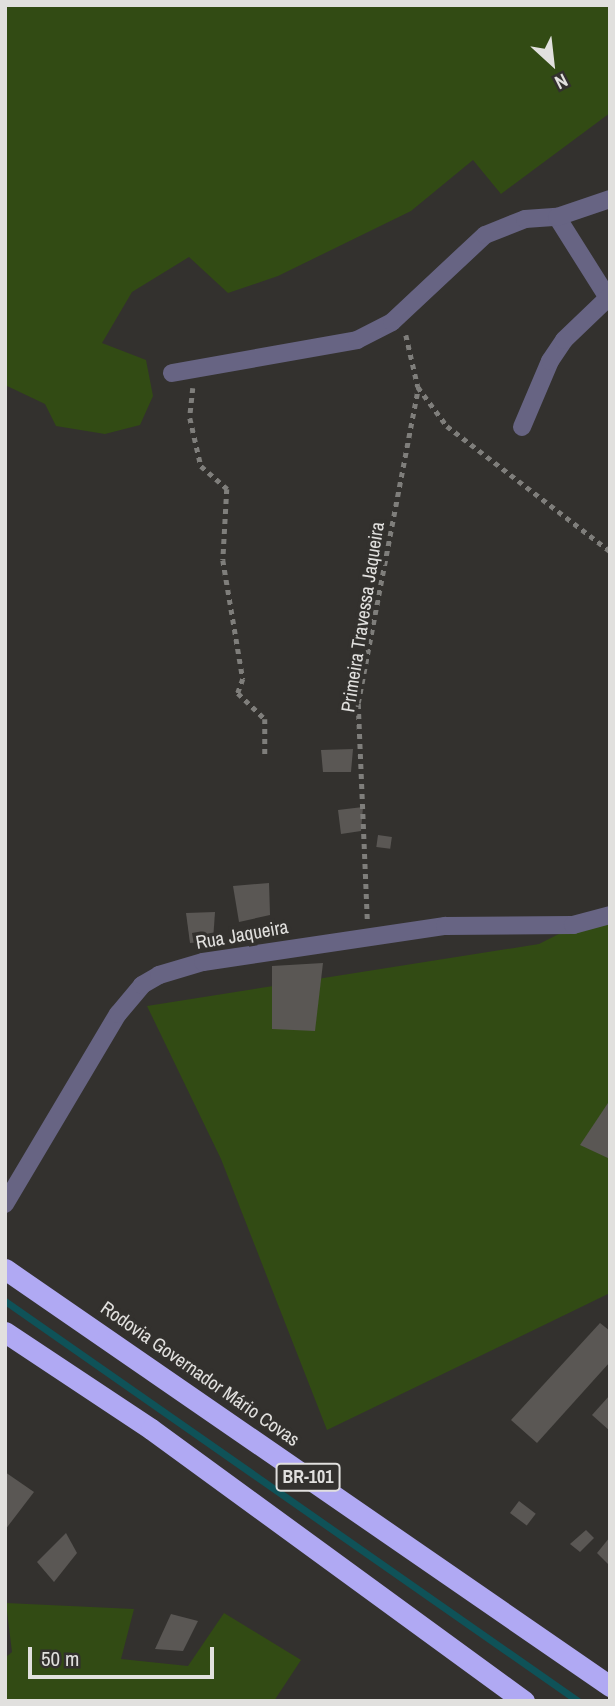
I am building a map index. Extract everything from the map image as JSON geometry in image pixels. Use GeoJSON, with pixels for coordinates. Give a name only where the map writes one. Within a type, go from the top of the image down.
{"type":"FeatureCollection","features":[{"type":"Feature","properties":{"kind":"highway","name":"Rodovia Governador Mário Covas"},"geometry":{"type":"LineString","coordinates":[[5,1269],[610,1686]]}},
{"type":"Feature","properties":{"kind":"highway","name":"BR-101"},"geometry":{"type":"LineString","coordinates":[[5,1332],[151,1429],[524,1701]]}},
{"type":"Feature","properties":{"kind":"street"},"geometry":{"type":"LineString","coordinates":[[172,373],[357,340],[401,314],[485,235],[525,219],[557,217],[610,199]]}},
{"type":"Feature","properties":{"kind":"street"},"geometry":{"type":"LineString","coordinates":[[522,427],[550,361],[564,340],[609,299],[557,217]]}},
{"type":"Feature","properties":{"kind":"street","name":"Rua Jaqueira"},"geometry":{"type":"LineString","coordinates":[[5,1204],[94,1052],[142,985],[203,962],[445,926],[573,925],[610,915]]}},
{"type":"Feature","properties":{"kind":"path"},"geometry":{"type":"LineString","coordinates":[[401,314],[418,387],[447,426],[610,551]]}},
{"type":"Feature","properties":{"kind":"path"},"geometry":{"type":"LineString","coordinates":[[194,370],[190,418],[201,466],[227,489],[223,560],[243,679],[238,693],[265,719],[265,756]]}},
{"type":"Feature","properties":{"kind":"path","name":"Primeira Travessa Jaqueira"},"geometry":{"type":"LineString","coordinates":[[368,938],[358,703],[418,387]]}},
{"type":"Feature","properties":{"kind":"green space"},"geometry":{"type":"Polygon","coordinates":[[[5,5],[610,5],[610,113],[501,194],[473,160],[411,211],[278,276],[228,293],[189,257],[132,292],[102,343],[146,360],[153,396],[140,425],[105,434],[56,426],[45,404],[5,385],[5,5]]]}},
{"type":"Feature","properties":{"kind":"green space"},"geometry":{"type":"Polygon","coordinates":[[[610,908],[610,1293],[327,1430],[221,1159],[147,1006],[539,944],[610,908]]]}},
{"type":"Feature","properties":{"kind":"green space"},"geometry":{"type":"Polygon","coordinates":[[[6,1603],[134,1609],[121,1659],[188,1666],[224,1613],[301,1660],[274,1701],[5,1701],[5,1658],[12,1652],[6,1603]]]}},
{"type":"Feature","properties":{"kind":"building"},"geometry":{"type":"Polygon","coordinates":[[[353,749],[351,772],[323,772],[321,750],[353,749]]]}},
{"type":"Feature","properties":{"kind":"building"},"geometry":{"type":"Polygon","coordinates":[[[363,807],[361,831],[341,834],[338,810],[363,807]]]}},
{"type":"Feature","properties":{"kind":"building"},"geometry":{"type":"Polygon","coordinates":[[[378,835],[392,837],[390,849],[376,847],[378,835]]]}},
{"type":"Feature","properties":{"kind":"building"},"geometry":{"type":"Polygon","coordinates":[[[269,883],[270,915],[239,922],[233,886],[269,883]]]}},
{"type":"Feature","properties":{"kind":"building"},"geometry":{"type":"Polygon","coordinates":[[[215,912],[213,941],[190,943],[186,913],[215,912]]]}},
{"type":"Feature","properties":{"kind":"building"},"geometry":{"type":"Polygon","coordinates":[[[323,963],[315,1031],[272,1029],[272,966],[323,963]]]}},
{"type":"Feature","properties":{"kind":"building"},"geometry":{"type":"Polygon","coordinates":[[[608,1103],[610,1104],[610,1159],[580,1145],[608,1103]]]}},
{"type":"Feature","properties":{"kind":"building"},"geometry":{"type":"Polygon","coordinates":[[[600,1323],[610,1331],[610,1362],[537,1443],[511,1420],[600,1323]]]}},
{"type":"Feature","properties":{"kind":"building"},"geometry":{"type":"Polygon","coordinates":[[[610,1395],[610,1431],[592,1415],[610,1395]]]}},
{"type":"Feature","properties":{"kind":"building"},"geometry":{"type":"Polygon","coordinates":[[[5,1472],[34,1492],[5,1530],[5,1472]]]}},
{"type":"Feature","properties":{"kind":"building"},"geometry":{"type":"Polygon","coordinates":[[[519,1501],[536,1514],[527,1526],[510,1513],[519,1501]]]}},
{"type":"Feature","properties":{"kind":"building"},"geometry":{"type":"Polygon","coordinates":[[[586,1530],[594,1538],[580,1552],[570,1544],[586,1530]]]}},
{"type":"Feature","properties":{"kind":"building"},"geometry":{"type":"Polygon","coordinates":[[[66,1533],[77,1553],[54,1582],[37,1562],[66,1533]]]}},
{"type":"Feature","properties":{"kind":"building"},"geometry":{"type":"Polygon","coordinates":[[[610,1537],[610,1566],[597,1553],[610,1537]]]}},
{"type":"Feature","properties":{"kind":"building"},"geometry":{"type":"Polygon","coordinates":[[[171,1614],[198,1621],[183,1651],[155,1649],[171,1614]]]}},
{"type":"Feature","properties":{"kind":"waterway"},"geometry":{"type":"LineString","coordinates":[[5,1301],[578,1701]]}}]}
